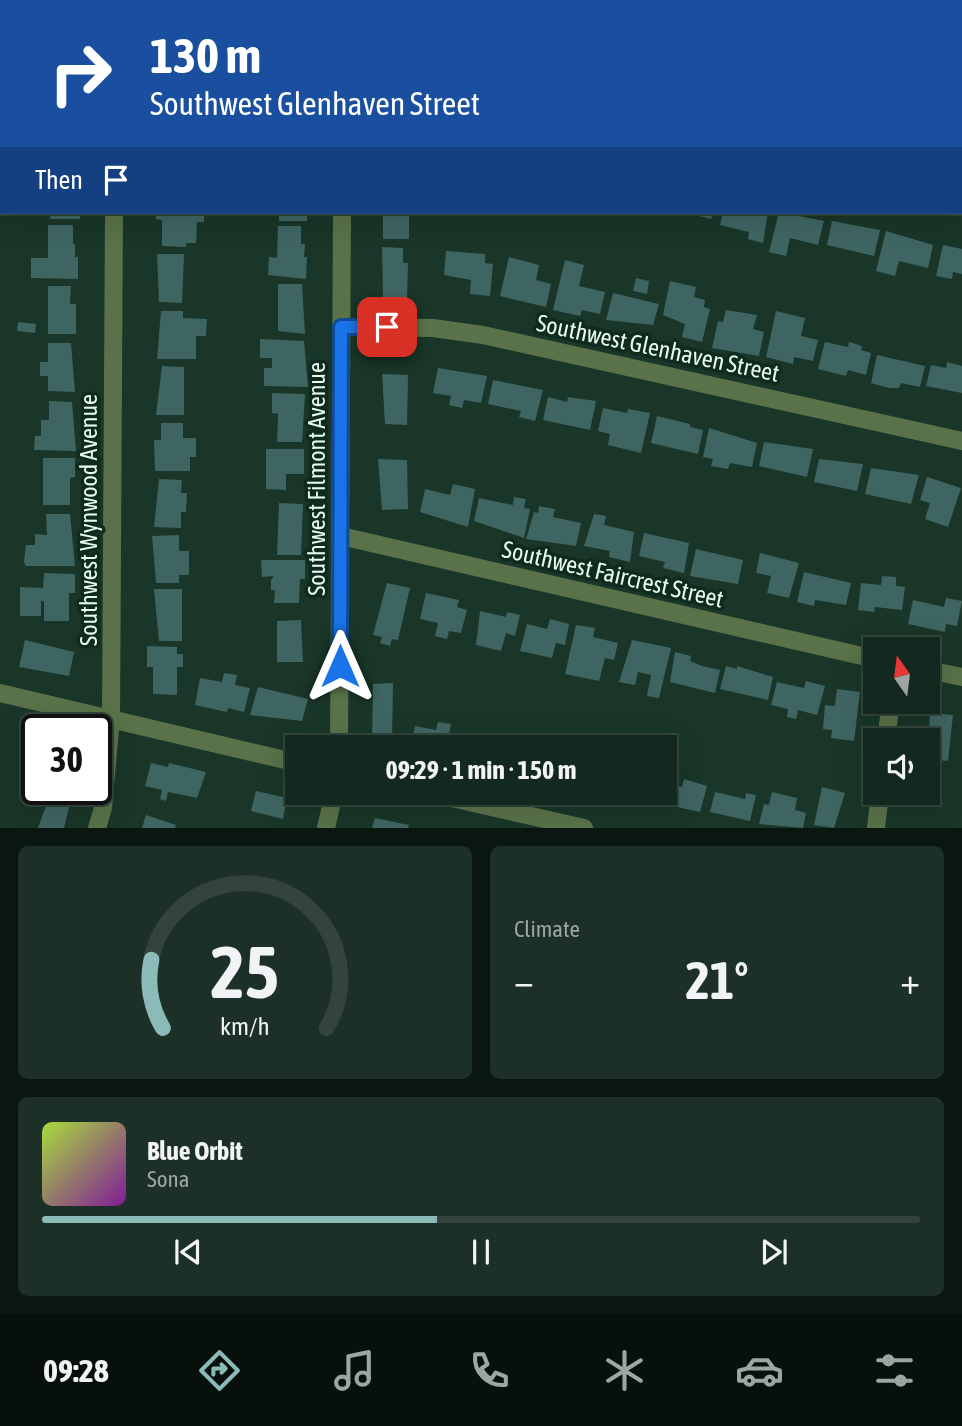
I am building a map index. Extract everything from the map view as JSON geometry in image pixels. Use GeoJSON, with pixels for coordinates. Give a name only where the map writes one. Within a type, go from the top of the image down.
{"type":"FeatureCollection","features":[{"type":"Feature","properties":{"kind":"street","name":"Southwest Wynwood Avenue"},"geometry":{"type":"LineString","coordinates":[[111,714],[114,214]]}},
{"type":"Feature","properties":{"kind":"street","name":"Southwest Filmont Avenue"},"geometry":{"type":"LineString","coordinates":[[339,735],[342,214]]}},
{"type":"Feature","properties":{"kind":"street","name":"Southwest Glenhaven Street"},"geometry":{"type":"LineString","coordinates":[[341,327],[433,328],[484,335],[962,440]]}},
{"type":"Feature","properties":{"kind":"street","name":"Southwest Faircrest Street"},"geometry":{"type":"LineString","coordinates":[[341,536],[863,656]]}},
{"type":"Feature","properties":{"kind":"street"},"geometry":{"type":"LineString","coordinates":[[940,672],[962,677]]}},
{"type":"Feature","properties":{"kind":"street"},"geometry":{"type":"LineString","coordinates":[[0,693],[90,714]]}},
{"type":"Feature","properties":{"kind":"street"},"geometry":{"type":"LineString","coordinates":[[112,719],[285,760]]}},
{"type":"Feature","properties":{"kind":"street","name":"Southwest Wynwood Avenue"},"geometry":{"type":"LineString","coordinates":[[97,828],[103,805]]}},
{"type":"Feature","properties":{"kind":"street"},"geometry":{"type":"LineString","coordinates":[[326,828],[331,805]]}},
{"type":"Feature","properties":{"kind":"street"},"geometry":{"type":"LineString","coordinates":[[482,805],[584,828]]}},
{"type":"Feature","properties":{"kind":"street"},"geometry":{"type":"LineString","coordinates":[[877,828],[879,805]]}},
{"type":"Feature","properties":{"kind":"building"},"geometry":{"type":"Polygon","coordinates":[[[51,214],[80,214],[80,219],[50,219],[51,214]]]}},
{"type":"Feature","properties":{"kind":"building"},"geometry":{"type":"Polygon","coordinates":[[[156,214],[204,214],[204,222],[197,222],[196,243],[186,243],[186,247],[162,246],[162,220],[156,219],[156,214]]]}},
{"type":"Feature","properties":{"kind":"building"},"geometry":{"type":"Polygon","coordinates":[[[279,214],[307,214],[307,221],[279,221],[279,214]]]}},
{"type":"Feature","properties":{"kind":"building"},"geometry":{"type":"Polygon","coordinates":[[[383,214],[409,214],[409,239],[383,239],[383,214]]]}},
{"type":"Feature","properties":{"kind":"building"},"geometry":{"type":"Polygon","coordinates":[[[691,214],[712,214],[711,219],[691,214]]]}},
{"type":"Feature","properties":{"kind":"building"},"geometry":{"type":"Polygon","coordinates":[[[723,214],[768,214],[763,243],[748,239],[749,232],[720,225],[723,214]]]}},
{"type":"Feature","properties":{"kind":"building"},"geometry":{"type":"Polygon","coordinates":[[[778,214],[824,221],[818,245],[790,238],[786,256],[769,252],[778,214]]]}},
{"type":"Feature","properties":{"kind":"building"},"geometry":{"type":"Polygon","coordinates":[[[832,221],[880,230],[874,256],[827,245],[832,221]]]}},
{"type":"Feature","properties":{"kind":"building"},"geometry":{"type":"Polygon","coordinates":[[[48,225],[73,225],[78,279],[31,278],[31,258],[48,258],[48,225]]]}},
{"type":"Feature","properties":{"kind":"building"},"geometry":{"type":"Polygon","coordinates":[[[278,226],[301,226],[301,244],[305,244],[304,257],[307,257],[306,279],[268,275],[269,257],[277,258],[278,226]]]}},
{"type":"Feature","properties":{"kind":"building"},"geometry":{"type":"Polygon","coordinates":[[[886,231],[933,245],[928,268],[899,261],[895,276],[876,271],[886,231]]]}},
{"type":"Feature","properties":{"kind":"building"},"geometry":{"type":"Polygon","coordinates":[[[943,245],[962,249],[962,274],[953,272],[952,279],[936,276],[943,245]]]}},
{"type":"Feature","properties":{"kind":"building"},"geometry":{"type":"Polygon","coordinates":[[[382,247],[403,248],[403,263],[408,263],[407,298],[383,297],[382,247]]]}},
{"type":"Feature","properties":{"kind":"building"},"geometry":{"type":"Polygon","coordinates":[[[446,251],[485,254],[485,263],[493,264],[490,296],[470,294],[471,280],[444,275],[446,251]]]}},
{"type":"Feature","properties":{"kind":"building"},"geometry":{"type":"Polygon","coordinates":[[[157,254],[184,254],[182,303],[159,302],[157,254]]]}},
{"type":"Feature","properties":{"kind":"building"},"geometry":{"type":"Polygon","coordinates":[[[509,257],[539,265],[536,280],[551,284],[546,307],[500,296],[509,257]]]}},
{"type":"Feature","properties":{"kind":"building"},"geometry":{"type":"Polygon","coordinates":[[[565,260],[584,265],[579,286],[605,292],[600,314],[582,310],[580,316],[553,310],[565,260]]]}},
{"type":"Feature","properties":{"kind":"building"},"geometry":{"type":"Polygon","coordinates":[[[636,278],[649,281],[647,294],[633,291],[636,278]]]}},
{"type":"Feature","properties":{"kind":"building"},"geometry":{"type":"Polygon","coordinates":[[[670,281],[696,287],[694,297],[705,300],[704,307],[710,309],[702,342],[682,337],[685,324],[663,315],[670,281]]]}},
{"type":"Feature","properties":{"kind":"building"},"geometry":{"type":"Polygon","coordinates":[[[278,284],[302,284],[305,334],[278,331],[278,284]]]}},
{"type":"Feature","properties":{"kind":"building"},"geometry":{"type":"Polygon","coordinates":[[[48,286],[71,286],[70,304],[76,304],[76,334],[48,334],[48,286]]]}},
{"type":"Feature","properties":{"kind":"building"},"geometry":{"type":"Polygon","coordinates":[[[613,293],[659,304],[653,325],[606,320],[613,293]]]}},
{"type":"Feature","properties":{"kind":"building"},"geometry":{"type":"Polygon","coordinates":[[[726,310],[757,315],[753,329],[764,332],[759,356],[712,348],[718,321],[723,322],[726,310]]]}},
{"type":"Feature","properties":{"kind":"building"},"geometry":{"type":"Polygon","coordinates":[[[161,311],[183,311],[183,318],[207,319],[206,336],[196,336],[196,359],[157,359],[161,311]]]}},
{"type":"Feature","properties":{"kind":"building"},"geometry":{"type":"Polygon","coordinates":[[[776,311],[805,318],[801,336],[818,340],[813,361],[794,357],[793,364],[766,357],[776,311]]]}},
{"type":"Feature","properties":{"kind":"building"},"geometry":{"type":"Polygon","coordinates":[[[18,322],[36,324],[35,333],[17,331],[18,322]]]}},
{"type":"Feature","properties":{"kind":"building"},"geometry":{"type":"Polygon","coordinates":[[[260,339],[304,341],[308,387],[264,386],[264,368],[272,368],[272,358],[260,358],[260,339]]]}},
{"type":"Feature","properties":{"kind":"building"},"geometry":{"type":"Polygon","coordinates":[[[825,342],[848,347],[849,342],[862,346],[861,350],[871,353],[866,375],[848,370],[846,376],[818,369],[825,342]]]}},
{"type":"Feature","properties":{"kind":"building"},"geometry":{"type":"Polygon","coordinates":[[[48,343],[71,343],[75,392],[48,391],[48,376],[40,376],[40,362],[48,362],[48,343]]]}},
{"type":"Feature","properties":{"kind":"building"},"geometry":{"type":"Polygon","coordinates":[[[877,355],[925,366],[920,387],[901,383],[899,388],[889,388],[871,383],[877,355]]]}},
{"type":"Feature","properties":{"kind":"building"},"geometry":{"type":"Polygon","coordinates":[[[947,362],[962,366],[962,393],[926,386],[931,365],[946,368],[947,362]]]}},
{"type":"Feature","properties":{"kind":"building"},"geometry":{"type":"Polygon","coordinates":[[[162,366],[184,367],[184,415],[156,415],[162,366]]]}},
{"type":"Feature","properties":{"kind":"building"},"geometry":{"type":"Polygon","coordinates":[[[438,368],[487,376],[481,403],[464,400],[462,408],[449,405],[451,396],[433,393],[438,368]]]}},
{"type":"Feature","properties":{"kind":"building"},"geometry":{"type":"Polygon","coordinates":[[[382,374],[408,375],[407,425],[385,424],[382,374]]]}},
{"type":"Feature","properties":{"kind":"building"},"geometry":{"type":"Polygon","coordinates":[[[493,380],[543,390],[535,421],[519,417],[521,411],[488,404],[493,380]]]}},
{"type":"Feature","properties":{"kind":"building"},"geometry":{"type":"Polygon","coordinates":[[[272,393],[305,394],[302,442],[277,442],[278,414],[272,413],[272,393]]]}},
{"type":"Feature","properties":{"kind":"building"},"geometry":{"type":"Polygon","coordinates":[[[548,397],[567,402],[568,397],[596,401],[590,430],[543,420],[548,397]]]}},
{"type":"Feature","properties":{"kind":"building"},"geometry":{"type":"Polygon","coordinates":[[[49,401],[72,402],[76,451],[34,450],[35,436],[41,436],[41,420],[49,420],[49,401]]]}},
{"type":"Feature","properties":{"kind":"building"},"geometry":{"type":"Polygon","coordinates":[[[603,408],[627,413],[628,409],[650,413],[641,453],[608,445],[610,434],[598,431],[603,408]]]}},
{"type":"Feature","properties":{"kind":"building"},"geometry":{"type":"Polygon","coordinates":[[[657,416],[703,430],[698,454],[651,443],[657,416]]]}},
{"type":"Feature","properties":{"kind":"building"},"geometry":{"type":"Polygon","coordinates":[[[161,423],[183,423],[183,438],[196,438],[196,457],[190,457],[190,471],[155,471],[154,440],[161,440],[161,423]]]}},
{"type":"Feature","properties":{"kind":"building"},"geometry":{"type":"Polygon","coordinates":[[[709,428],[757,443],[752,467],[730,463],[728,469],[711,466],[713,459],[703,457],[709,428]]]}},
{"type":"Feature","properties":{"kind":"building"},"geometry":{"type":"Polygon","coordinates":[[[764,442],[813,449],[807,477],[759,466],[764,442]]]}},
{"type":"Feature","properties":{"kind":"building"},"geometry":{"type":"Polygon","coordinates":[[[266,449],[304,449],[304,474],[286,474],[286,490],[266,489],[266,449]]]}},
{"type":"Feature","properties":{"kind":"building"},"geometry":{"type":"Polygon","coordinates":[[[43,458],[75,458],[75,477],[70,478],[70,505],[43,505],[43,458]]]}},
{"type":"Feature","properties":{"kind":"building"},"geometry":{"type":"Polygon","coordinates":[[[378,459],[407,460],[408,509],[382,510],[378,459]]]}},
{"type":"Feature","properties":{"kind":"building"},"geometry":{"type":"Polygon","coordinates":[[[819,459],[863,464],[857,491],[814,482],[819,459]]]}},
{"type":"Feature","properties":{"kind":"building"},"geometry":{"type":"Polygon","coordinates":[[[871,468],[919,475],[911,504],[865,494],[871,468]]]}},
{"type":"Feature","properties":{"kind":"building"},"geometry":{"type":"Polygon","coordinates":[[[927,477],[961,488],[948,527],[925,519],[930,503],[920,500],[927,477]]]}},
{"type":"Feature","properties":{"kind":"building"},"geometry":{"type":"Polygon","coordinates":[[[159,479],[182,480],[181,493],[187,493],[186,512],[181,512],[181,528],[154,527],[159,479]]]}},
{"type":"Feature","properties":{"kind":"building"},"geometry":{"type":"Polygon","coordinates":[[[453,484],[475,489],[468,527],[420,512],[425,489],[450,495],[453,484]]]}},
{"type":"Feature","properties":{"kind":"building"},"geometry":{"type":"Polygon","coordinates":[[[514,497],[526,499],[524,508],[530,509],[524,538],[474,521],[479,498],[513,505],[514,497]]]}},
{"type":"Feature","properties":{"kind":"building"},"geometry":{"type":"Polygon","coordinates":[[[279,503],[303,504],[301,555],[277,555],[279,503]]]}},
{"type":"Feature","properties":{"kind":"building"},"geometry":{"type":"Polygon","coordinates":[[[539,506],[555,509],[553,517],[581,523],[576,546],[526,539],[534,512],[538,513],[539,506]]]}},
{"type":"Feature","properties":{"kind":"building"},"geometry":{"type":"Polygon","coordinates":[[[46,514],[70,514],[75,566],[26,566],[26,545],[35,545],[35,534],[47,535],[46,514]]]}},
{"type":"Feature","properties":{"kind":"building"},"geometry":{"type":"Polygon","coordinates":[[[594,514],[606,516],[604,525],[634,532],[630,562],[609,557],[610,551],[584,546],[594,514]]]}},
{"type":"Feature","properties":{"kind":"building"},"geometry":{"type":"Polygon","coordinates":[[[644,533],[689,543],[684,573],[663,568],[665,562],[639,556],[644,533]]]}},
{"type":"Feature","properties":{"kind":"building"},"geometry":{"type":"Polygon","coordinates":[[[179,535],[179,551],[189,551],[189,575],[179,575],[179,583],[156,583],[152,536],[179,535]]]}},
{"type":"Feature","properties":{"kind":"building"},"geometry":{"type":"Polygon","coordinates":[[[696,549],[743,560],[738,584],[690,576],[696,549]]]}},
{"type":"Feature","properties":{"kind":"building"},"geometry":{"type":"Polygon","coordinates":[[[760,553],[799,563],[789,598],[767,593],[771,576],[756,573],[760,553]]]}},
{"type":"Feature","properties":{"kind":"building"},"geometry":{"type":"Polygon","coordinates":[[[261,560],[305,560],[305,579],[300,579],[299,603],[274,603],[275,590],[271,590],[271,580],[274,576],[262,577],[261,560]]]}},
{"type":"Feature","properties":{"kind":"building"},"geometry":{"type":"Polygon","coordinates":[[[804,572],[851,583],[846,605],[815,600],[814,606],[797,602],[804,572]]]}},
{"type":"Feature","properties":{"kind":"building"},"geometry":{"type":"Polygon","coordinates":[[[44,573],[75,574],[75,593],[69,593],[69,621],[44,621],[44,601],[41,601],[41,616],[20,616],[20,587],[43,588],[44,573]]]}},
{"type":"Feature","properties":{"kind":"building"},"geometry":{"type":"Polygon","coordinates":[[[882,576],[896,577],[896,586],[905,587],[902,610],[875,607],[874,612],[858,610],[861,583],[881,585],[882,576]]]}},
{"type":"Feature","properties":{"kind":"building"},"geometry":{"type":"Polygon","coordinates":[[[387,583],[410,588],[398,640],[392,639],[390,646],[380,643],[382,637],[373,635],[387,583]]]}},
{"type":"Feature","properties":{"kind":"building"},"geometry":{"type":"Polygon","coordinates":[[[154,589],[182,589],[182,641],[159,641],[154,589]]]}},
{"type":"Feature","properties":{"kind":"building"},"geometry":{"type":"Polygon","coordinates":[[[426,593],[459,600],[457,607],[467,610],[461,633],[449,631],[447,639],[435,636],[438,623],[420,619],[426,593]]]}},
{"type":"Feature","properties":{"kind":"building"},"geometry":{"type":"Polygon","coordinates":[[[946,598],[962,601],[957,626],[946,624],[945,632],[908,624],[913,600],[944,607],[946,598]]]}},
{"type":"Feature","properties":{"kind":"building"},"geometry":{"type":"Polygon","coordinates":[[[480,611],[506,617],[507,612],[520,615],[515,636],[506,633],[501,651],[476,645],[480,611]]]}},
{"type":"Feature","properties":{"kind":"building"},"geometry":{"type":"Polygon","coordinates":[[[550,619],[569,624],[565,645],[556,643],[552,658],[520,651],[527,624],[547,629],[550,619]]]}},
{"type":"Feature","properties":{"kind":"building"},"geometry":{"type":"Polygon","coordinates":[[[301,620],[303,662],[277,662],[277,621],[301,620]]]}},
{"type":"Feature","properties":{"kind":"building"},"geometry":{"type":"Polygon","coordinates":[[[576,625],[595,628],[593,637],[618,643],[614,660],[605,658],[599,681],[565,674],[576,625]]]}},
{"type":"Feature","properties":{"kind":"building"},"geometry":{"type":"Polygon","coordinates":[[[25,640],[74,652],[69,676],[19,667],[25,640]]]}},
{"type":"Feature","properties":{"kind":"building"},"geometry":{"type":"Polygon","coordinates":[[[632,640],[671,648],[659,698],[647,696],[651,675],[638,672],[635,685],[619,682],[632,640]]]}},
{"type":"Feature","properties":{"kind":"building"},"geometry":{"type":"Polygon","coordinates":[[[147,646],[177,647],[177,654],[183,654],[183,667],[177,667],[177,695],[153,694],[153,667],[147,667],[147,646]]]}},
{"type":"Feature","properties":{"kind":"building"},"geometry":{"type":"Polygon","coordinates":[[[675,652],[691,656],[690,661],[702,666],[720,670],[715,693],[670,682],[675,652]]]}},
{"type":"Feature","properties":{"kind":"building"},"geometry":{"type":"Polygon","coordinates":[[[726,666],[737,669],[737,666],[773,677],[768,700],[720,689],[726,666]]]}},
{"type":"Feature","properties":{"kind":"building"},"geometry":{"type":"Polygon","coordinates":[[[224,673],[237,675],[235,685],[250,688],[244,712],[228,708],[227,712],[195,705],[200,678],[222,682],[224,673]]]}},
{"type":"Feature","properties":{"kind":"building"},"geometry":{"type":"Polygon","coordinates":[[[806,681],[825,686],[817,715],[798,710],[796,719],[787,717],[788,709],[771,705],[777,682],[804,688],[806,681]]]}},
{"type":"Feature","properties":{"kind":"building"},"geometry":{"type":"Polygon","coordinates":[[[393,683],[392,735],[372,735],[373,684],[393,683]]]}},
{"type":"Feature","properties":{"kind":"building"},"geometry":{"type":"Polygon","coordinates":[[[258,687],[308,699],[302,721],[250,715],[258,687]]]}},
{"type":"Feature","properties":{"kind":"building"},"geometry":{"type":"Polygon","coordinates":[[[837,689],[860,692],[854,741],[831,738],[832,730],[823,729],[825,705],[835,706],[837,689]]]}},
{"type":"Feature","properties":{"kind":"building"},"geometry":{"type":"Polygon","coordinates":[[[930,714],[953,715],[948,761],[940,760],[940,728],[929,728],[930,714]]]}},
{"type":"Feature","properties":{"kind":"building"},"geometry":{"type":"Polygon","coordinates":[[[438,722],[451,724],[449,734],[456,735],[413,735],[415,726],[436,730],[438,722]]]}},
{"type":"Feature","properties":{"kind":"building"},"geometry":{"type":"Polygon","coordinates":[[[151,763],[168,767],[169,763],[206,772],[197,798],[168,792],[166,801],[160,799],[162,790],[145,786],[151,763]]]}},
{"type":"Feature","properties":{"kind":"building"},"geometry":{"type":"Polygon","coordinates":[[[684,779],[707,786],[700,812],[668,805],[677,805],[677,786],[682,787],[684,779]]]}},
{"type":"Feature","properties":{"kind":"building"},"geometry":{"type":"Polygon","coordinates":[[[822,787],[845,793],[834,828],[814,825],[822,787]]]}},
{"type":"Feature","properties":{"kind":"building"},"geometry":{"type":"Polygon","coordinates":[[[256,791],[285,798],[283,819],[251,811],[256,791]]]}},
{"type":"Feature","properties":{"kind":"building"},"geometry":{"type":"Polygon","coordinates":[[[715,792],[745,799],[746,793],[756,795],[750,821],[710,812],[715,792]]]}},
{"type":"Feature","properties":{"kind":"building"},"geometry":{"type":"Polygon","coordinates":[[[772,792],[797,798],[795,810],[806,813],[803,828],[759,824],[764,804],[769,805],[772,792]]]}},
{"type":"Feature","properties":{"kind":"building"},"geometry":{"type":"Polygon","coordinates":[[[46,805],[70,805],[64,828],[38,828],[46,805]]]}},
{"type":"Feature","properties":{"kind":"building"},"geometry":{"type":"Polygon","coordinates":[[[146,815],[176,825],[175,828],[142,828],[146,815]]]}},
{"type":"Feature","properties":{"kind":"building"},"geometry":{"type":"Polygon","coordinates":[[[375,818],[409,825],[408,828],[372,828],[375,818]]]}},
{"type":"Feature","properties":{"kind":"route"},"geometry":{"type":"LineString","coordinates":[[340,666],[341,327],[387,327]]}}]}
